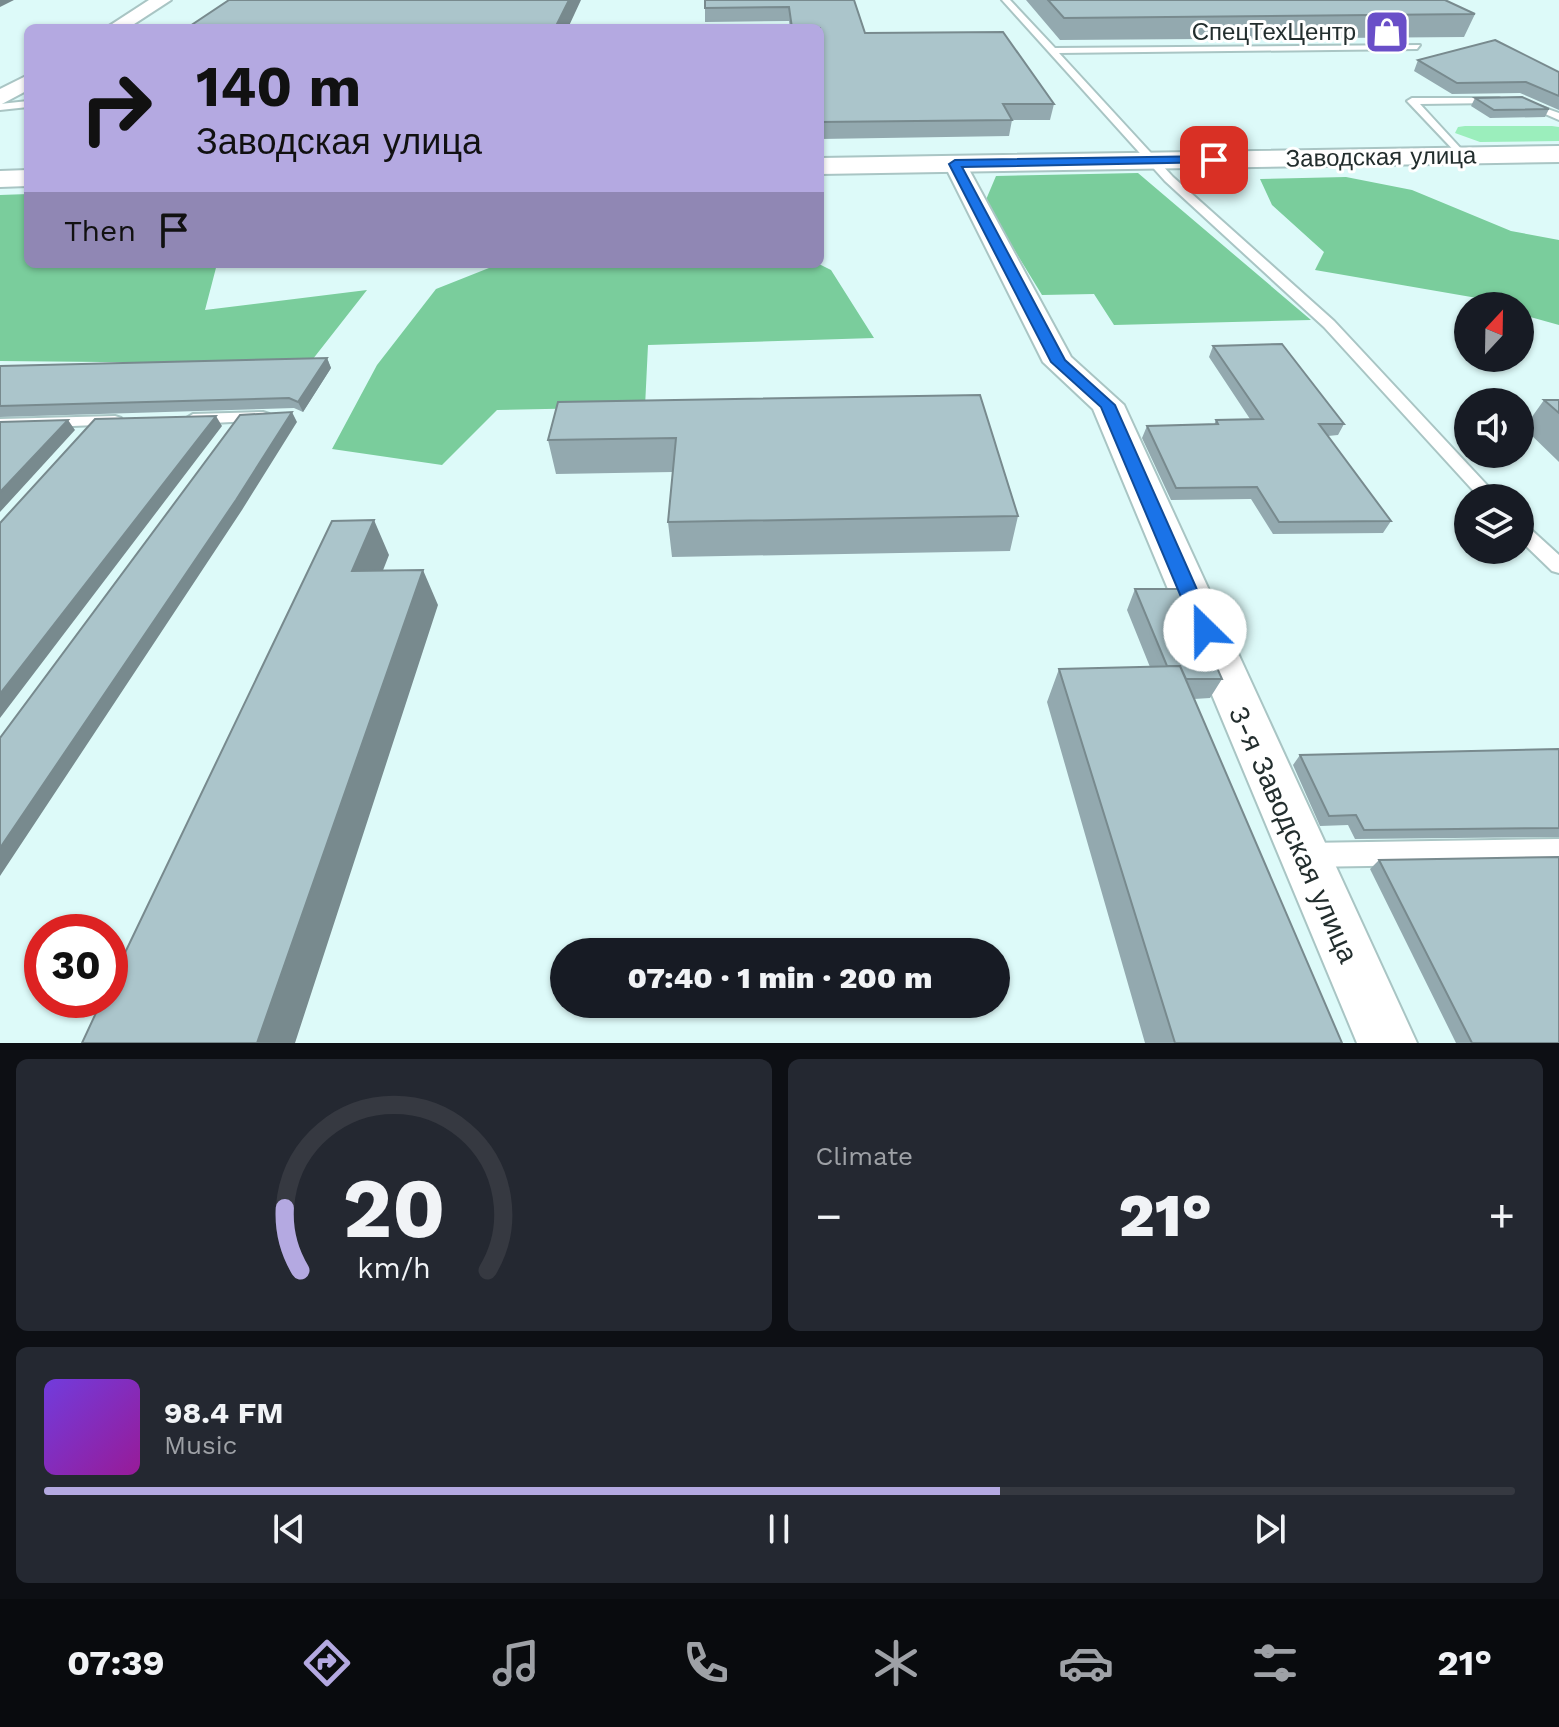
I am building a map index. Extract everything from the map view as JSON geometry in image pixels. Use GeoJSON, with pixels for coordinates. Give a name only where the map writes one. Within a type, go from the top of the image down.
{"type":"FeatureCollection","features":[{"type":"Feature","properties":{"kind":"main road"},"geometry":{"type":"LineString","coordinates":[[122,24],[162,0]]}},
{"type":"Feature","properties":{"kind":"main road"},"geometry":{"type":"LineString","coordinates":[[0,98],[24,83]]}},
{"type":"Feature","properties":{"kind":"main road","name":"Заводская улица"},"geometry":{"type":"LineString","coordinates":[[824,166],[1559,154]]}},
{"type":"Feature","properties":{"kind":"main road"},"geometry":{"type":"LineString","coordinates":[[0,179],[24,178]]}},
{"type":"Feature","properties":{"kind":"street","name":"3-я Заводская улица"},"geometry":{"type":"LineString","coordinates":[[955,164],[1058,362],[1108,405],[1387,1043]]}},
{"type":"Feature","properties":{"kind":"lane"},"geometry":{"type":"LineString","coordinates":[[1006,0],[1152,161],[1204,213],[1329,324],[1477,484]]}},
{"type":"Feature","properties":{"kind":"lane"},"geometry":{"type":"LineString","coordinates":[[1051,51],[1417,47]]}},
{"type":"Feature","properties":{"kind":"lane"},"geometry":{"type":"LineString","coordinates":[[1519,99],[1559,117]]}},
{"type":"Feature","properties":{"kind":"lane"},"geometry":{"type":"LineString","coordinates":[[1461,155],[1412,101],[1504,100]]}},
{"type":"Feature","properties":{"kind":"lane"},"geometry":{"type":"LineString","coordinates":[[0,107],[24,104]]}},
{"type":"Feature","properties":{"kind":"lane"},"geometry":{"type":"LineString","coordinates":[[221,442],[240,417]]}},
{"type":"Feature","properties":{"kind":"lane"},"geometry":{"type":"LineString","coordinates":[[176,419],[280,417]]}},
{"type":"Feature","properties":{"kind":"lane"},"geometry":{"type":"LineString","coordinates":[[0,424],[128,420]]}},
{"type":"Feature","properties":{"kind":"lane"},"geometry":{"type":"LineString","coordinates":[[75,445],[96,421]]}},
{"type":"Feature","properties":{"kind":"lane"},"geometry":{"type":"LineString","coordinates":[[1534,542],[1559,566]]}},
{"type":"Feature","properties":{"kind":"lane"},"geometry":{"type":"LineString","coordinates":[[1303,855],[1559,851]]}},
{"type":"Feature","properties":{"kind":"green space"},"geometry":{"type":"Polygon","coordinates":[[[1458,127],[1559,127],[1559,141],[1480,142],[1455,133],[1458,127]]]}},
{"type":"Feature","properties":{"kind":"green space"},"geometry":{"type":"Polygon","coordinates":[[[1138,173],[1311,320],[1114,325],[1094,294],[1042,295],[985,202],[996,176],[1138,173]]]}},
{"type":"Feature","properties":{"kind":"green space"},"geometry":{"type":"Polygon","coordinates":[[[1346,177],[1412,190],[1511,231],[1559,240],[1559,325],[1534,318],[1534,292],[1454,294],[1315,270],[1324,252],[1272,205],[1260,179],[1346,177]]]}},
{"type":"Feature","properties":{"kind":"green space"},"geometry":{"type":"Polygon","coordinates":[[[24,194],[24,268],[216,268],[205,310],[367,290],[309,364],[0,361],[0,195],[24,194]]]}},
{"type":"Feature","properties":{"kind":"green space"},"geometry":{"type":"Polygon","coordinates":[[[824,266],[831,270],[874,338],[648,345],[645,407],[497,410],[442,465],[332,449],[377,365],[436,289],[489,268],[824,266]]]}},
{"type":"Feature","properties":{"kind":"building"},"geometry":{"type":"Polygon","coordinates":[[[229,0],[569,0],[557,24],[193,24],[229,0]]]}},
{"type":"Feature","properties":{"kind":"building"},"geometry":{"type":"Polygon","coordinates":[[[705,0],[854,0],[865,33],[1003,32],[1054,104],[1003,104],[1012,120],[824,122],[824,24],[791,24],[789,7],[705,8],[705,0]]]}},
{"type":"Feature","properties":{"kind":"building"},"geometry":{"type":"Polygon","coordinates":[[[1048,0],[1445,0],[1475,14],[1064,18],[1048,0]]]}},
{"type":"Feature","properties":{"kind":"building"},"geometry":{"type":"Polygon","coordinates":[[[1495,40],[1559,72],[1559,96],[1526,82],[1457,83],[1418,60],[1495,40]]]}},
{"type":"Feature","properties":{"kind":"building"},"geometry":{"type":"Polygon","coordinates":[[[1522,97],[1549,109],[1494,110],[1475,98],[1522,97]]]}},
{"type":"Feature","properties":{"kind":"building"},"geometry":{"type":"Polygon","coordinates":[[[1282,344],[1344,424],[1319,424],[1391,521],[1279,522],[1257,487],[1176,488],[1147,426],[1263,419],[1213,346],[1282,344]]]}},
{"type":"Feature","properties":{"kind":"building"},"geometry":{"type":"Polygon","coordinates":[[[327,358],[298,402],[289,398],[0,406],[0,366],[327,358]]]}},
{"type":"Feature","properties":{"kind":"building"},"geometry":{"type":"Polygon","coordinates":[[[980,395],[1018,516],[668,522],[676,438],[548,440],[558,402],[980,395]]]}},
{"type":"Feature","properties":{"kind":"building"},"geometry":{"type":"Polygon","coordinates":[[[1544,400],[1559,400],[1559,413],[1544,400]]]}},
{"type":"Feature","properties":{"kind":"building"},"geometry":{"type":"Polygon","coordinates":[[[292,412],[236,500],[0,848],[0,738],[240,415],[292,412]]]}},
{"type":"Feature","properties":{"kind":"building"},"geometry":{"type":"Polygon","coordinates":[[[216,416],[0,694],[0,523],[95,419],[216,416]]]}},
{"type":"Feature","properties":{"kind":"building"},"geometry":{"type":"Polygon","coordinates":[[[68,420],[0,492],[0,422],[68,420]]]}},
{"type":"Feature","properties":{"kind":"building"},"geometry":{"type":"Polygon","coordinates":[[[374,520],[352,571],[423,570],[257,1043],[82,1043],[94,1018],[128,1018],[128,946],[332,521],[374,520]]]}},
{"type":"Feature","properties":{"kind":"building"},"geometry":{"type":"Polygon","coordinates":[[[1135,589],[1182,589],[1222,679],[1186,679],[1180,666],[1167,666],[1135,589]]]}},
{"type":"Feature","properties":{"kind":"building"},"geometry":{"type":"Polygon","coordinates":[[[1180,666],[1342,1043],[1175,1043],[1059,669],[1180,666]]]}},
{"type":"Feature","properties":{"kind":"building"},"geometry":{"type":"Polygon","coordinates":[[[1559,749],[1559,828],[1364,830],[1356,815],[1329,816],[1300,755],[1559,749]]]}},
{"type":"Feature","properties":{"kind":"building"},"geometry":{"type":"Polygon","coordinates":[[[1559,857],[1559,1043],[1472,1043],[1379,860],[1559,857]]]}},
{"type":"Feature","properties":{"kind":"place","name":"СпецТехЦентр"},"geometry":{"type":"Point","coordinates":[1387,32]}},
{"type":"Feature","properties":{"kind":"route"},"geometry":{"type":"LineString","coordinates":[[1205,630],[1108,405],[1058,362],[955,164],[1214,160]]}}]}
